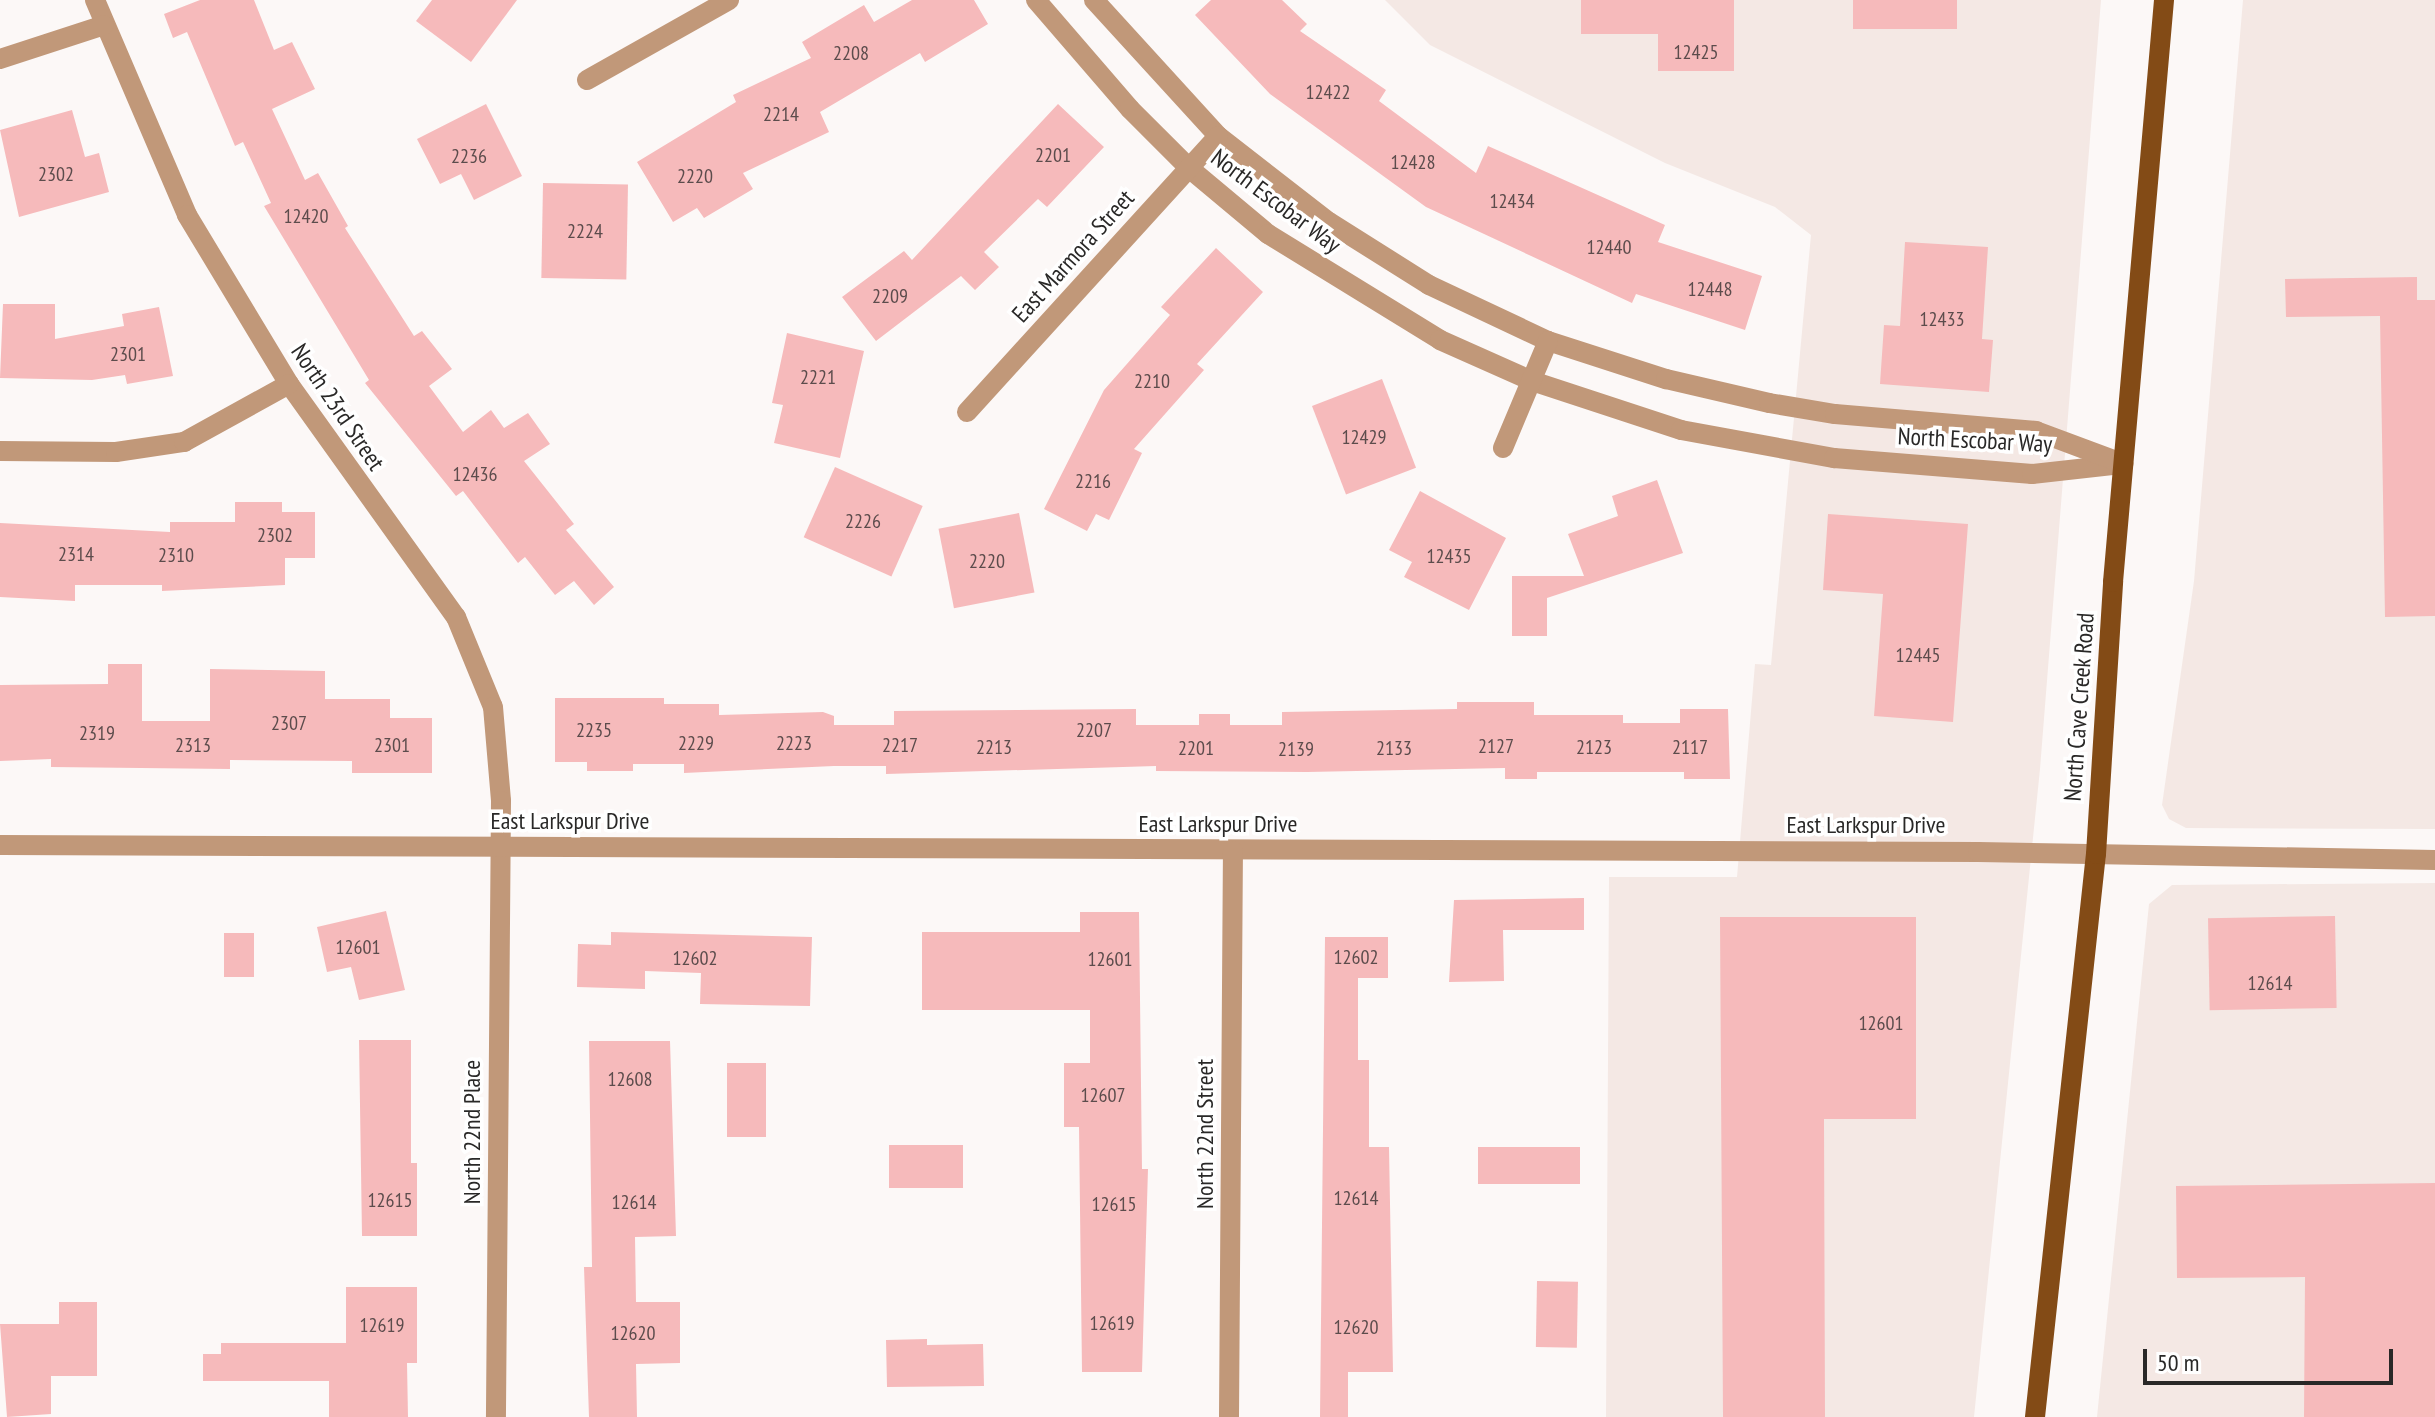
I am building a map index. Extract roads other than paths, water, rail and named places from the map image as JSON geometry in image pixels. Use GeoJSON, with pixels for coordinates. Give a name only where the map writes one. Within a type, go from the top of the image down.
{"type":"FeatureCollection","features":[{"type":"Feature","properties":{"kind":"main road","name":"North Cave Creek Road"},"geometry":{"type":"LineString","coordinates":[[2035,1417],[2096,854],[2123,464],[2164,0]]}},
{"type":"Feature","properties":{"kind":"street","name":"North 23rd Street"},"geometry":{"type":"LineString","coordinates":[[95,0],[187,215],[289,384],[456,617],[493,707],[499,750],[501,847]]}},
{"type":"Feature","properties":{"kind":"street"},"geometry":{"type":"LineString","coordinates":[[587,80],[729,0]]}},
{"type":"Feature","properties":{"kind":"street","name":"North Escobar Way"},"geometry":{"type":"LineString","coordinates":[[1036,0],[1094,71],[1189,168],[1268,234],[1341,282],[1440,340],[1532,381],[1681,430],[1834,458],[2032,474],[2123,464]]}},
{"type":"Feature","properties":{"kind":"street","name":"North Escobar Way"},"geometry":{"type":"LineString","coordinates":[[1094,0],[1218,136],[1329,222],[1429,285],[1548,341],[1666,379],[1769,403],[1835,414],[2036,431],[2123,464]]}},
{"type":"Feature","properties":{"kind":"street"},"geometry":{"type":"LineString","coordinates":[[0,59],[104,25]]}},
{"type":"Feature","properties":{"kind":"street","name":"East Marmora Street"},"geometry":{"type":"LineString","coordinates":[[967,412],[1218,136]]}},
{"type":"Feature","properties":{"kind":"street"},"geometry":{"type":"LineString","coordinates":[[1503,448],[1548,341]]}},
{"type":"Feature","properties":{"kind":"street"},"geometry":{"type":"LineString","coordinates":[[0,451],[116,452],[184,442],[289,384]]}},
{"type":"Feature","properties":{"kind":"street","name":"East Larkspur Drive"},"geometry":{"type":"LineString","coordinates":[[0,845],[2096,854],[2435,860]]}},
{"type":"Feature","properties":{"kind":"street","name":"North 22nd Place"},"geometry":{"type":"LineString","coordinates":[[496,1417],[501,847]]}},
{"type":"Feature","properties":{"kind":"street","name":"North 22nd Street"},"geometry":{"type":"LineString","coordinates":[[1229,1417],[1233,851]]}}]}
